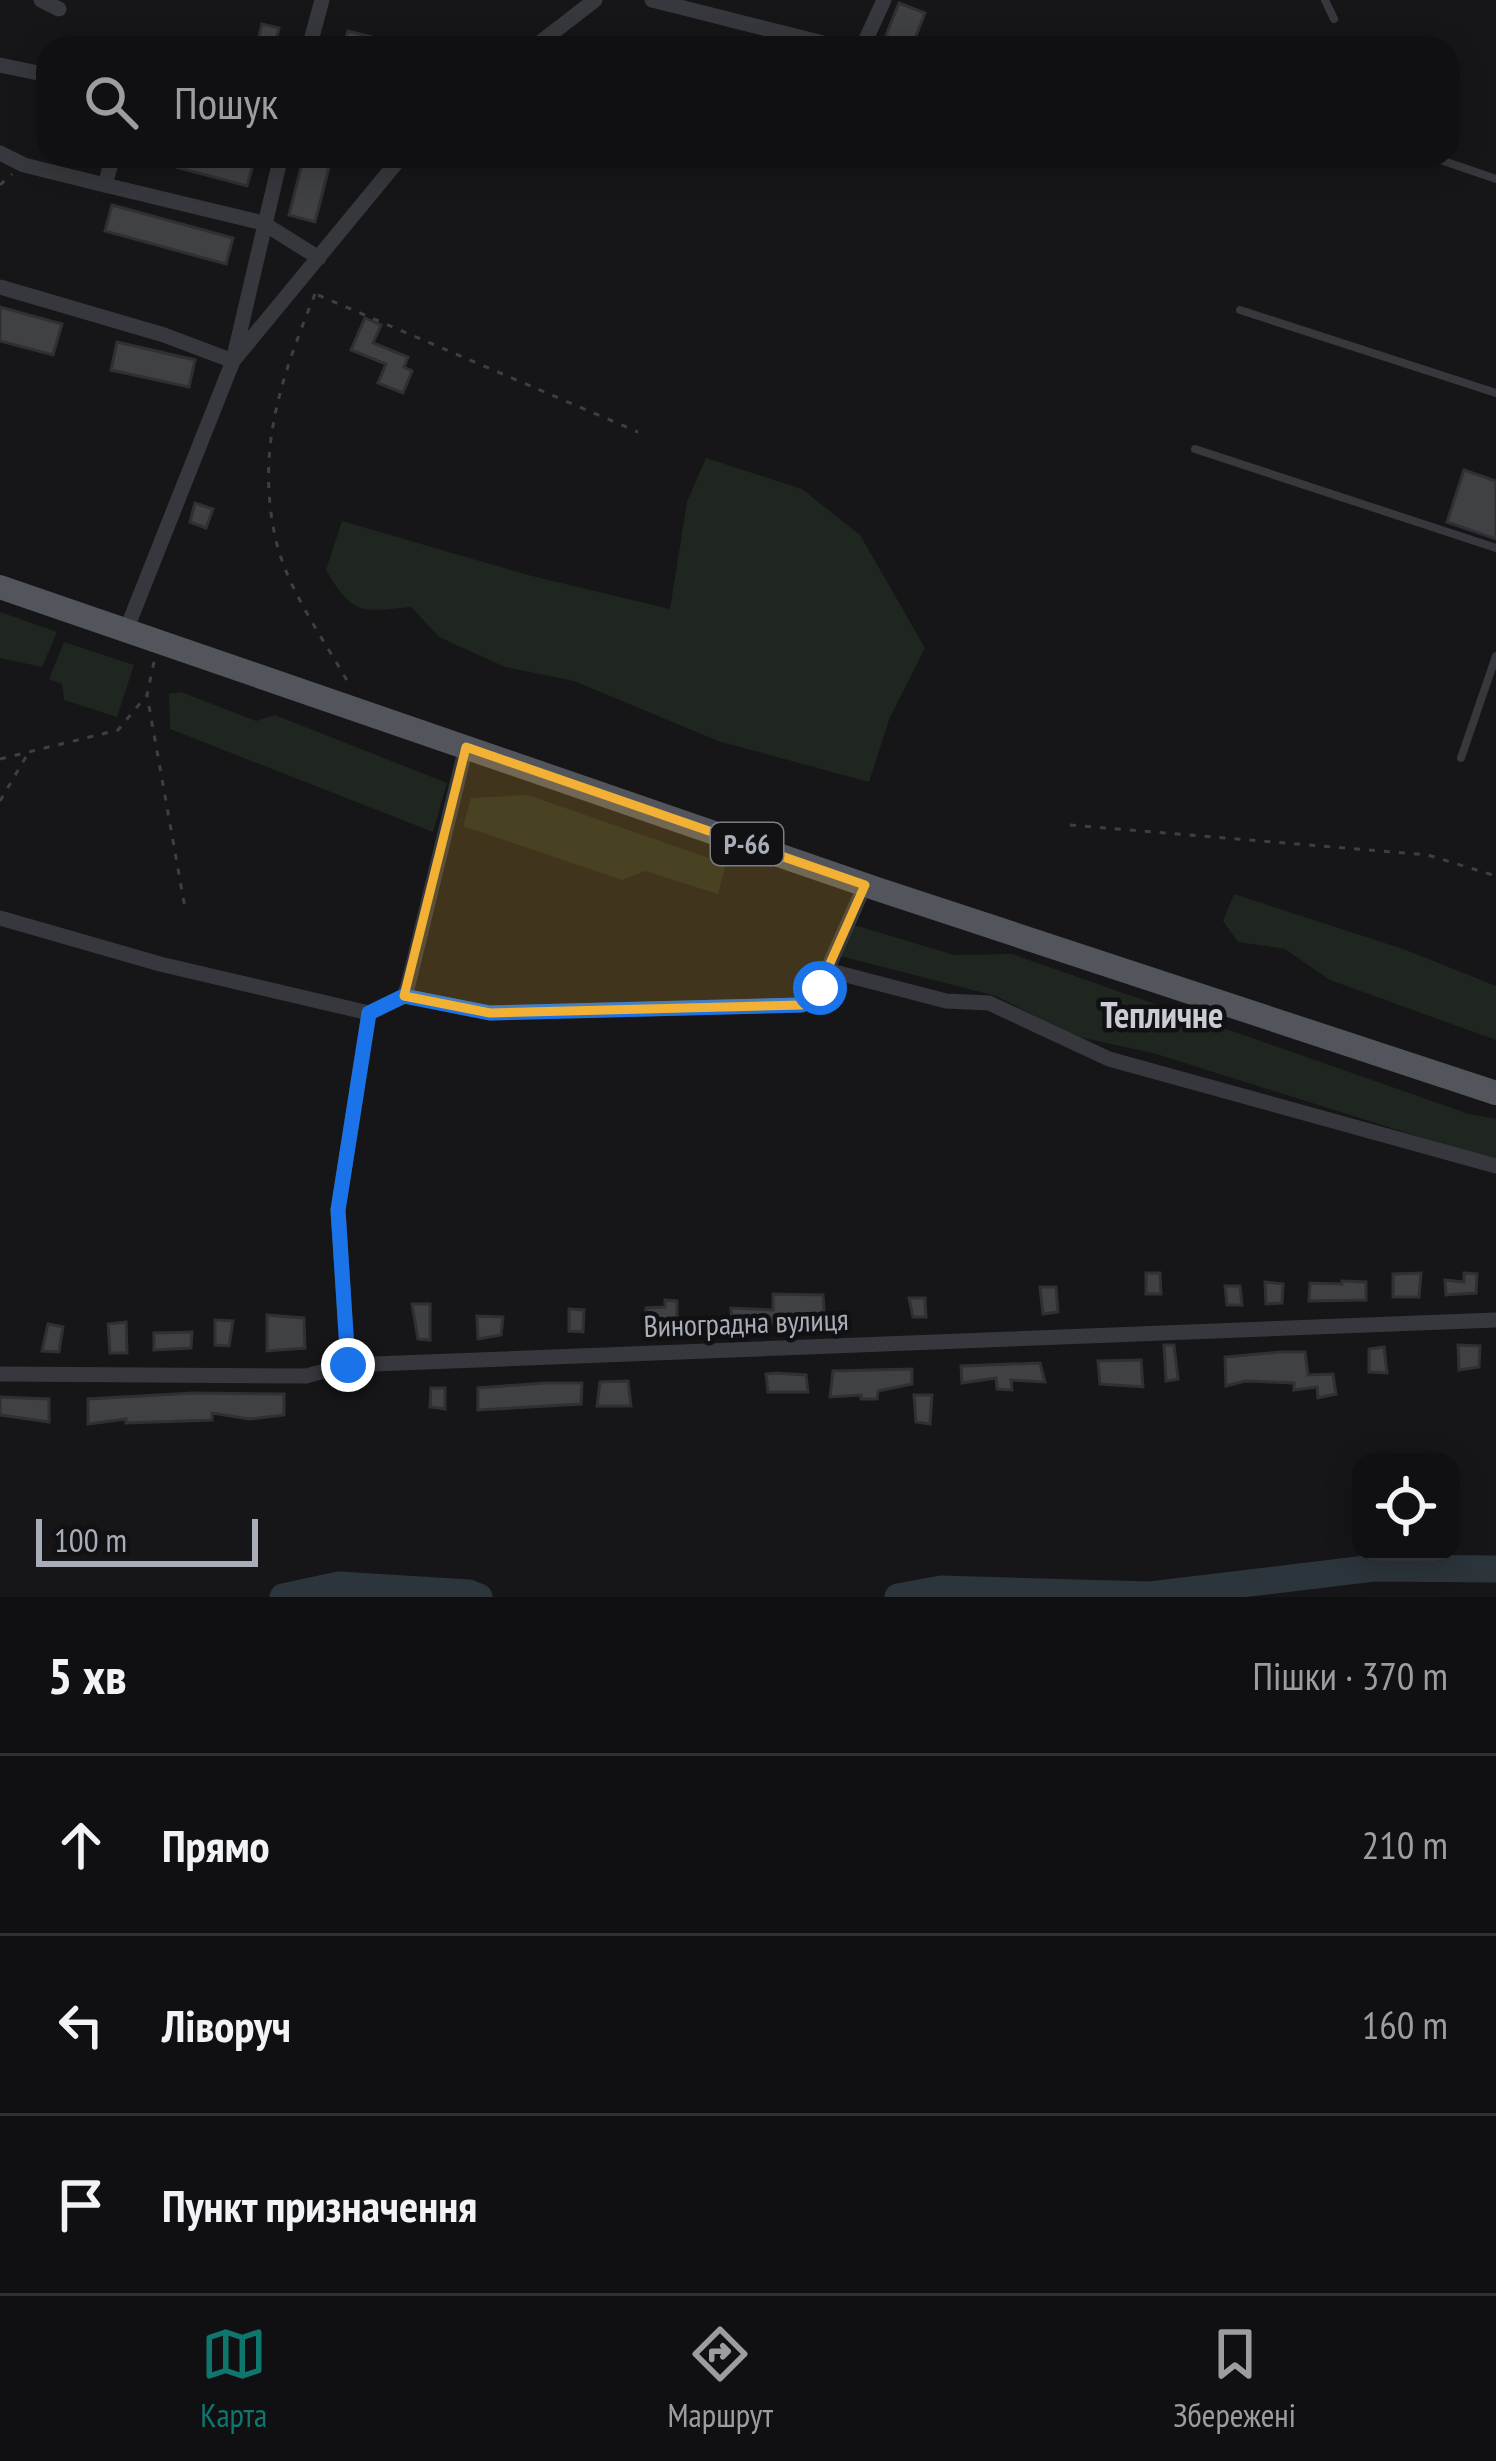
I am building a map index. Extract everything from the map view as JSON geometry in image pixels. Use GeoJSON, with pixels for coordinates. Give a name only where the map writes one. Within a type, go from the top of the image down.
{"type":"FeatureCollection","features":[{"type":"Feature","properties":{"kind":"main road","name":"Р-66"},"geometry":{"type":"LineString","coordinates":[[0,587],[865,885],[1496,1093]]}},
{"type":"Feature","properties":{"kind":"street"},"geometry":{"type":"LineString","coordinates":[[41,0],[59,9]]}},
{"type":"Feature","properties":{"kind":"street"},"geometry":{"type":"LineString","coordinates":[[312,36],[322,0]]}},
{"type":"Feature","properties":{"kind":"street"},"geometry":{"type":"LineString","coordinates":[[548,36],[595,0]]}},
{"type":"Feature","properties":{"kind":"street"},"geometry":{"type":"LineString","coordinates":[[652,0],[795,36]]}},
{"type":"Feature","properties":{"kind":"street"},"geometry":{"type":"LineString","coordinates":[[868,36],[884,0]]}},
{"type":"Feature","properties":{"kind":"street"},"geometry":{"type":"LineString","coordinates":[[0,65],[36,72]]}},
{"type":"Feature","properties":{"kind":"street"},"geometry":{"type":"LineString","coordinates":[[0,153],[36,168]]}},
{"type":"Feature","properties":{"kind":"street"},"geometry":{"type":"LineString","coordinates":[[36,168],[263,224],[319,258]]}},
{"type":"Feature","properties":{"kind":"street"},"geometry":{"type":"LineString","coordinates":[[105,185],[110,168]]}},
{"type":"Feature","properties":{"kind":"street"},"geometry":{"type":"LineString","coordinates":[[127,628],[233,361],[278,168]]}},
{"type":"Feature","properties":{"kind":"street"},"geometry":{"type":"LineString","coordinates":[[233,361],[392,168]]}},
{"type":"Feature","properties":{"kind":"street"},"geometry":{"type":"LineString","coordinates":[[0,287],[164,335],[233,361]]}},
{"type":"Feature","properties":{"kind":"street"},"geometry":{"type":"LineString","coordinates":[[404,996],[466,747]]}},
{"type":"Feature","properties":{"kind":"street"},"geometry":{"type":"LineString","coordinates":[[0,918],[160,964],[369,1013],[404,996],[490,1013],[802,1005],[820,988],[865,885]]}},
{"type":"Feature","properties":{"kind":"street"},"geometry":{"type":"LineString","coordinates":[[827,970],[946,1001],[989,1003],[1109,1059],[1496,1166]]}},
{"type":"Feature","properties":{"kind":"street"},"geometry":{"type":"LineString","coordinates":[[348,1365],[338,1210],[369,1013]]}},
{"type":"Feature","properties":{"kind":"street","name":"Виноградна вулиця"},"geometry":{"type":"LineString","coordinates":[[0,1374],[306,1376],[348,1365],[1496,1320]]}},
{"type":"Feature","properties":{"kind":"lane"},"geometry":{"type":"LineString","coordinates":[[1325,0],[1334,19]]}},
{"type":"Feature","properties":{"kind":"lane"},"geometry":{"type":"LineString","coordinates":[[1460,167],[1496,179]]}},
{"type":"Feature","properties":{"kind":"lane"},"geometry":{"type":"LineString","coordinates":[[1240,310],[1496,393]]}},
{"type":"Feature","properties":{"kind":"lane"},"geometry":{"type":"LineString","coordinates":[[1196,448],[1496,548]]}},
{"type":"Feature","properties":{"kind":"lane"},"geometry":{"type":"LineString","coordinates":[[1462,758],[1496,656]]}},
{"type":"Feature","properties":{"kind":"path"},"geometry":{"type":"LineString","coordinates":[[365,712],[298,595],[275,538],[266,462],[281,379],[315,294],[638,432]]}},
{"type":"Feature","properties":{"kind":"path"},"geometry":{"type":"LineString","coordinates":[[160,640],[147,695],[185,908]]}},
{"type":"Feature","properties":{"kind":"path"},"geometry":{"type":"LineString","coordinates":[[0,759],[118,730],[147,695]]}},
{"type":"Feature","properties":{"kind":"path"},"geometry":{"type":"LineString","coordinates":[[0,801],[28,753]]}},
{"type":"Feature","properties":{"kind":"path"},"geometry":{"type":"LineString","coordinates":[[1070,825],[1428,855],[1496,876]]}},
{"type":"Feature","properties":{"kind":"highlighted area"},"geometry":{"type":"Polygon","coordinates":[[[466,747],[865,885],[819,988],[802,1005],[490,1013],[404,996],[466,747]]]}},
{"type":"Feature","properties":{"kind":"shaded area"},"geometry":{"type":"Polygon","coordinates":[[[706,458],[802,489],[860,535],[925,648],[890,717],[869,782],[718,741],[574,681],[505,667],[439,637],[411,607],[360,608],[344,596],[326,570],[342,521],[528,575],[670,609],[687,502],[706,458]]]}},
{"type":"Feature","properties":{"kind":"shaded area"},"geometry":{"type":"Polygon","coordinates":[[[0,612],[57,632],[42,667],[0,658],[0,612]]]}},
{"type":"Feature","properties":{"kind":"shaded area"},"geometry":{"type":"Polygon","coordinates":[[[64,642],[134,665],[117,717],[64,700],[62,684],[49,679],[64,642]]]}},
{"type":"Feature","properties":{"kind":"shaded area"},"geometry":{"type":"Polygon","coordinates":[[[181,692],[256,721],[275,715],[447,783],[433,832],[170,729],[169,694],[181,692]]]}},
{"type":"Feature","properties":{"kind":"shaded area"},"geometry":{"type":"Polygon","coordinates":[[[528,795],[726,864],[718,894],[645,871],[622,880],[463,826],[471,798],[528,795]]]}},
{"type":"Feature","properties":{"kind":"shaded area"},"geometry":{"type":"Polygon","coordinates":[[[1234,894],[1406,950],[1496,986],[1496,1040],[1330,980],[1285,949],[1238,942],[1223,921],[1234,894]]]}},
{"type":"Feature","properties":{"kind":"shaded area"},"geometry":{"type":"Polygon","coordinates":[[[854,925],[954,955],[1012,954],[1469,1114],[1496,1119],[1496,1161],[1153,1053],[1074,1036],[996,996],[840,956],[854,925]]]}},
{"type":"Feature","properties":{"kind":"building"},"geometry":{"type":"Polygon","coordinates":[[[899,3],[925,13],[916,36],[886,36],[899,3]]]}},
{"type":"Feature","properties":{"kind":"building"},"geometry":{"type":"Polygon","coordinates":[[[262,24],[279,28],[277,36],[259,36],[262,24]]]}},
{"type":"Feature","properties":{"kind":"building"},"geometry":{"type":"Polygon","coordinates":[[[179,168],[252,168],[247,186],[179,168]]]}},
{"type":"Feature","properties":{"kind":"building"},"geometry":{"type":"Polygon","coordinates":[[[301,168],[329,168],[315,222],[289,215],[301,168]]]}},
{"type":"Feature","properties":{"kind":"building"},"geometry":{"type":"Polygon","coordinates":[[[112,205],[233,238],[226,264],[105,231],[112,205]]]}},
{"type":"Feature","properties":{"kind":"building"},"geometry":{"type":"Polygon","coordinates":[[[0,307],[62,324],[53,355],[0,341],[0,307]]]}},
{"type":"Feature","properties":{"kind":"building"},"geometry":{"type":"Polygon","coordinates":[[[365,318],[381,325],[373,343],[408,357],[404,367],[412,371],[403,393],[378,383],[386,364],[351,350],[365,318]]]}},
{"type":"Feature","properties":{"kind":"building"},"geometry":{"type":"Polygon","coordinates":[[[117,342],[195,360],[189,387],[111,370],[117,342]]]}},
{"type":"Feature","properties":{"kind":"building"},"geometry":{"type":"Polygon","coordinates":[[[1464,470],[1496,481],[1496,539],[1447,522],[1464,470]]]}},
{"type":"Feature","properties":{"kind":"building"},"geometry":{"type":"Polygon","coordinates":[[[195,503],[213,509],[206,528],[190,522],[195,503]]]}},
{"type":"Feature","properties":{"kind":"building"},"geometry":{"type":"Polygon","coordinates":[[[1146,1273],[1160,1273],[1161,1294],[1146,1294],[1146,1273]]]}},
{"type":"Feature","properties":{"kind":"building"},"geometry":{"type":"Polygon","coordinates":[[[1421,1273],[1419,1297],[1393,1297],[1393,1274],[1421,1273]]]}},
{"type":"Feature","properties":{"kind":"building"},"geometry":{"type":"Polygon","coordinates":[[[1464,1273],[1477,1274],[1476,1293],[1446,1295],[1445,1280],[1464,1282],[1464,1273]]]}},
{"type":"Feature","properties":{"kind":"building"},"geometry":{"type":"Polygon","coordinates":[[[1265,1282],[1283,1284],[1282,1303],[1266,1304],[1265,1282]]]}},
{"type":"Feature","properties":{"kind":"building"},"geometry":{"type":"Polygon","coordinates":[[[1366,1282],[1366,1300],[1309,1301],[1310,1283],[1366,1282]]]}},
{"type":"Feature","properties":{"kind":"building"},"geometry":{"type":"Polygon","coordinates":[[[1225,1286],[1240,1286],[1242,1305],[1227,1305],[1225,1286]]]}},
{"type":"Feature","properties":{"kind":"building"},"geometry":{"type":"Polygon","coordinates":[[[1040,1287],[1056,1287],[1058,1312],[1043,1314],[1040,1287]]]}},
{"type":"Feature","properties":{"kind":"building"},"geometry":{"type":"Polygon","coordinates":[[[773,1294],[823,1295],[825,1323],[732,1324],[731,1308],[773,1310],[773,1294]]]}},
{"type":"Feature","properties":{"kind":"building"},"geometry":{"type":"Polygon","coordinates":[[[909,1298],[925,1298],[926,1317],[913,1317],[909,1298]]]}},
{"type":"Feature","properties":{"kind":"building"},"geometry":{"type":"Polygon","coordinates":[[[665,1300],[677,1301],[677,1331],[646,1329],[646,1308],[665,1307],[665,1300]]]}},
{"type":"Feature","properties":{"kind":"building"},"geometry":{"type":"Polygon","coordinates":[[[412,1304],[430,1304],[430,1340],[418,1339],[412,1304]]]}},
{"type":"Feature","properties":{"kind":"building"},"geometry":{"type":"Polygon","coordinates":[[[569,1309],[584,1310],[583,1332],[569,1331],[569,1309]]]}},
{"type":"Feature","properties":{"kind":"building"},"geometry":{"type":"Polygon","coordinates":[[[267,1315],[304,1318],[305,1348],[267,1351],[267,1315]]]}},
{"type":"Feature","properties":{"kind":"building"},"geometry":{"type":"Polygon","coordinates":[[[477,1316],[503,1317],[501,1335],[478,1339],[477,1316]]]}},
{"type":"Feature","properties":{"kind":"building"},"geometry":{"type":"Polygon","coordinates":[[[215,1320],[233,1321],[229,1346],[215,1345],[215,1320]]]}},
{"type":"Feature","properties":{"kind":"building"},"geometry":{"type":"Polygon","coordinates":[[[126,1322],[127,1353],[110,1353],[108,1324],[126,1322]]]}},
{"type":"Feature","properties":{"kind":"building"},"geometry":{"type":"Polygon","coordinates":[[[48,1324],[63,1327],[59,1352],[42,1351],[48,1324]]]}},
{"type":"Feature","properties":{"kind":"building"},"geometry":{"type":"Polygon","coordinates":[[[192,1332],[191,1348],[154,1350],[154,1333],[192,1332]]]}},
{"type":"Feature","properties":{"kind":"building"},"geometry":{"type":"Polygon","coordinates":[[[1164,1345],[1174,1345],[1178,1379],[1166,1381],[1164,1345]]]}},
{"type":"Feature","properties":{"kind":"building"},"geometry":{"type":"Polygon","coordinates":[[[1458,1345],[1480,1346],[1479,1367],[1459,1370],[1458,1345]]]}},
{"type":"Feature","properties":{"kind":"building"},"geometry":{"type":"Polygon","coordinates":[[[1384,1347],[1387,1373],[1369,1372],[1369,1349],[1384,1347]]]}},
{"type":"Feature","properties":{"kind":"building"},"geometry":{"type":"Polygon","coordinates":[[[1305,1352],[1308,1375],[1333,1374],[1336,1394],[1318,1398],[1317,1387],[1294,1390],[1294,1383],[1245,1381],[1226,1386],[1225,1357],[1305,1352]]]}},
{"type":"Feature","properties":{"kind":"building"},"geometry":{"type":"Polygon","coordinates":[[[1141,1360],[1143,1387],[1100,1384],[1098,1361],[1141,1360]]]}},
{"type":"Feature","properties":{"kind":"building"},"geometry":{"type":"Polygon","coordinates":[[[1040,1363],[1045,1382],[1011,1380],[1012,1390],[997,1389],[996,1378],[962,1383],[961,1366],[1040,1363]]]}},
{"type":"Feature","properties":{"kind":"building"},"geometry":{"type":"Polygon","coordinates":[[[912,1369],[912,1384],[878,1391],[877,1399],[830,1397],[833,1371],[912,1369]]]}},
{"type":"Feature","properties":{"kind":"building"},"geometry":{"type":"Polygon","coordinates":[[[766,1374],[806,1375],[808,1392],[768,1392],[766,1374]]]}},
{"type":"Feature","properties":{"kind":"building"},"geometry":{"type":"Polygon","coordinates":[[[628,1381],[631,1406],[597,1406],[600,1382],[628,1381]]]}},
{"type":"Feature","properties":{"kind":"building"},"geometry":{"type":"Polygon","coordinates":[[[582,1383],[581,1404],[478,1410],[478,1388],[582,1383]]]}},
{"type":"Feature","properties":{"kind":"building"},"geometry":{"type":"Polygon","coordinates":[[[431,1388],[445,1388],[445,1409],[430,1407],[431,1388]]]}},
{"type":"Feature","properties":{"kind":"building"},"geometry":{"type":"Polygon","coordinates":[[[284,1394],[284,1415],[249,1419],[212,1413],[212,1420],[126,1423],[126,1419],[88,1424],[88,1399],[284,1394]]]}},
{"type":"Feature","properties":{"kind":"building"},"geometry":{"type":"Polygon","coordinates":[[[914,1395],[932,1395],[930,1424],[916,1422],[914,1395]]]}},
{"type":"Feature","properties":{"kind":"building"},"geometry":{"type":"Polygon","coordinates":[[[0,1397],[49,1399],[49,1422],[0,1415],[0,1397]]]}},
{"type":"Feature","properties":{"kind":"waterway"},"geometry":{"type":"LineString","coordinates":[[898,1597],[941,1589],[1150,1595],[1374,1568],[1496,1569]]}},
{"type":"Feature","properties":{"kind":"waterway"},"geometry":{"type":"LineString","coordinates":[[283,1597],[339,1585],[479,1597]]}},
{"type":"Feature","properties":{"kind":"district","name":"Тепличне"},"geometry":{"type":"Point","coordinates":[1162,1014]}},
{"type":"Feature","properties":{"kind":"route"},"geometry":{"type":"LineString","coordinates":[[348,1365],[338,1210],[369,1013],[404,996],[490,1013],[802,1005],[820,988]]}}]}
